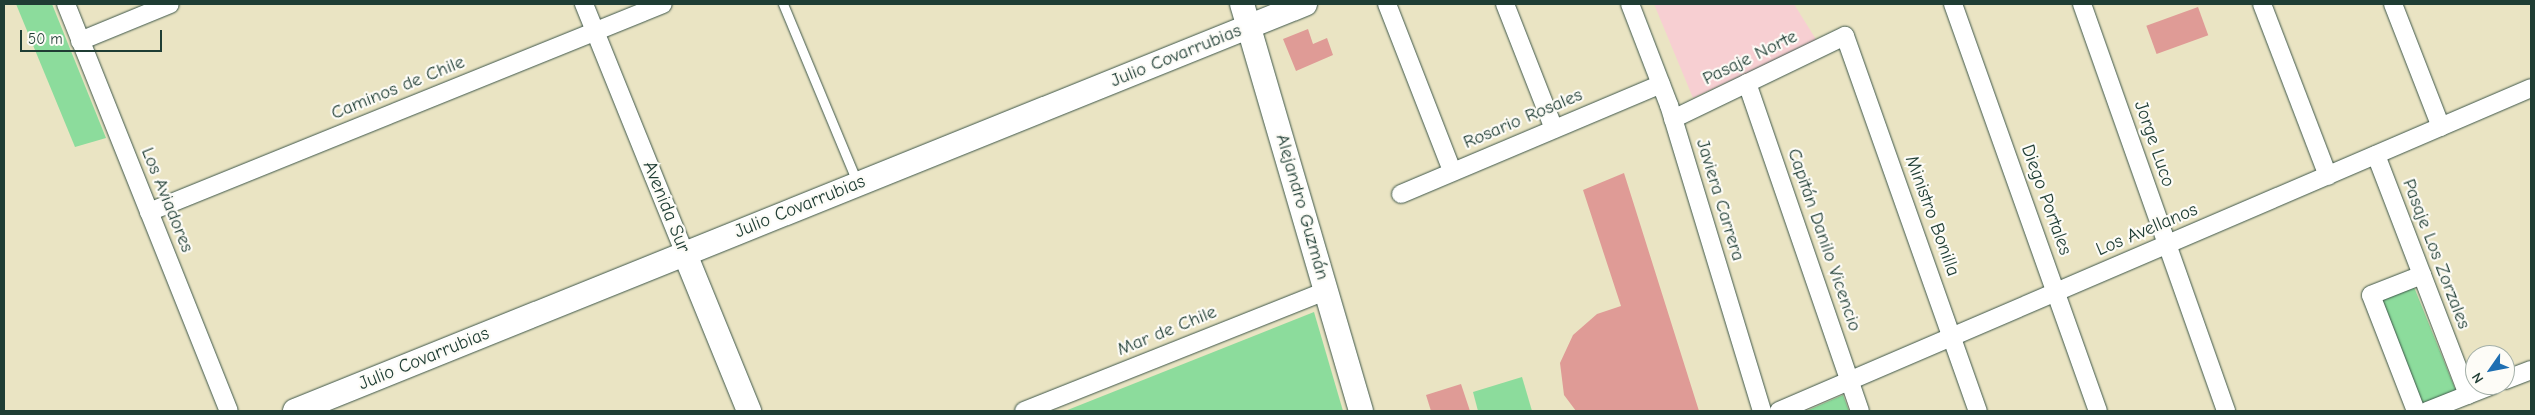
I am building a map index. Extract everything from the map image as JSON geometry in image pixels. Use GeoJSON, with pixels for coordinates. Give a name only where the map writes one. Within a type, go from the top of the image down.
{"type":"FeatureCollection","features":[{"type":"Feature","properties":{"kind":"street","name":"Los Aviadores"},"geometry":{"type":"LineString","coordinates":[[66,4],[229,411]]}},
{"type":"Feature","properties":{"kind":"street"},"geometry":{"type":"LineString","coordinates":[[80,41],[170,4]]}},
{"type":"Feature","properties":{"kind":"street","name":"Avenida Sur"},"geometry":{"type":"LineString","coordinates":[[584,4],[749,411]]}},
{"type":"Feature","properties":{"kind":"street","name":"Caminos de Chile"},"geometry":{"type":"LineString","coordinates":[[149,212],[662,4]]}},
{"type":"Feature","properties":{"kind":"street","name":"Alejandro Guzmán"},"geometry":{"type":"LineString","coordinates":[[1242,4],[1361,411]]}},
{"type":"Feature","properties":{"kind":"street","name":"Julio Covarrubias"},"geometry":{"type":"LineString","coordinates":[[295,411],[1305,4]]}},
{"type":"Feature","properties":{"kind":"street"},"geometry":{"type":"LineString","coordinates":[[1387,4],[1452,171]]}},
{"type":"Feature","properties":{"kind":"street"},"geometry":{"type":"LineString","coordinates":[[1505,4],[1554,129]]}},
{"type":"Feature","properties":{"kind":"street","name":"Javiera Carrera"},"geometry":{"type":"LineString","coordinates":[[1630,4],[1673,119],[1762,411]]}},
{"type":"Feature","properties":{"kind":"street","name":"Diego Portales"},"geometry":{"type":"LineString","coordinates":[[1953,4],[2098,411]]}},
{"type":"Feature","properties":{"kind":"street","name":"Jorge Luco"},"geometry":{"type":"LineString","coordinates":[[2082,4],[2226,411]]}},
{"type":"Feature","properties":{"kind":"street"},"geometry":{"type":"LineString","coordinates":[[2262,4],[2328,176]]}},
{"type":"Feature","properties":{"kind":"street"},"geometry":{"type":"LineString","coordinates":[[2393,4],[2441,127]]}},
{"type":"Feature","properties":{"kind":"street","name":"Pasaje Norte"},"geometry":{"type":"LineString","coordinates":[[1673,119],[1845,36]]}},
{"type":"Feature","properties":{"kind":"street","name":"Ministro Bonilla"},"geometry":{"type":"LineString","coordinates":[[1845,36],[1978,411]]}},
{"type":"Feature","properties":{"kind":"street","name":"Capitán Danilo Vicencio"},"geometry":{"type":"LineString","coordinates":[[1747,83],[1860,411]]}},
{"type":"Feature","properties":{"kind":"street","name":"Rosario Rosales"},"geometry":{"type":"LineString","coordinates":[[1401,194],[1661,84]]}},
{"type":"Feature","properties":{"kind":"street","name":"Los Avellanos"},"geometry":{"type":"LineString","coordinates":[[1779,411],[2531,88]]}},
{"type":"Feature","properties":{"kind":"street","name":"Pasaje Los Zorzales"},"geometry":{"type":"LineString","coordinates":[[2376,155],[2465,387]]}},
{"type":"Feature","properties":{"kind":"street"},"geometry":{"type":"LineString","coordinates":[[2416,411],[2371,295],[2422,275]]}},
{"type":"Feature","properties":{"kind":"street","name":"Mar de Chile"},"geometry":{"type":"LineString","coordinates":[[1024,411],[1326,291]]}},
{"type":"Feature","properties":{"kind":"street"},"geometry":{"type":"LineString","coordinates":[[2515,376],[2531,370]]}},
{"type":"Feature","properties":{"kind":"street"},"geometry":{"type":"LineString","coordinates":[[2427,411],[2468,395]]}},
{"type":"Feature","properties":{"kind":"lane"},"geometry":{"type":"LineString","coordinates":[[783,4],[858,184]]}},
{"type":"Feature","properties":{"kind":"shaded area"},"geometry":{"type":"Polygon","coordinates":[[[1654,4],[1794,4],[1817,41],[1693,98],[1654,4]]]}},
{"type":"Feature","properties":{"kind":"green space"},"geometry":{"type":"Polygon","coordinates":[[[16,4],[52,4],[106,138],[75,147],[16,4]]]}},
{"type":"Feature","properties":{"kind":"green space"},"geometry":{"type":"Polygon","coordinates":[[[2414,287],[2456,392],[2421,406],[2379,301],[2414,287]]]}},
{"type":"Feature","properties":{"kind":"green space"},"geometry":{"type":"Polygon","coordinates":[[[1314,312],[1343,411],[1065,411],[1314,312]]]}},
{"type":"Feature","properties":{"kind":"green space"},"geometry":{"type":"Polygon","coordinates":[[[1522,377],[1532,411],[1478,411],[1473,392],[1522,377]]]}},
{"type":"Feature","properties":{"kind":"green space"},"geometry":{"type":"Polygon","coordinates":[[[1843,395],[1849,411],[1806,411],[1843,395]]]}},
{"type":"Feature","properties":{"kind":"building"},"geometry":{"type":"Polygon","coordinates":[[[2198,7],[2208,35],[2157,54],[2146,26],[2198,7]]]}},
{"type":"Feature","properties":{"kind":"building"},"geometry":{"type":"Polygon","coordinates":[[[1308,29],[1313,44],[1327,38],[1333,55],[1296,71],[1283,39],[1308,29]]]}},
{"type":"Feature","properties":{"kind":"building"},"geometry":{"type":"Polygon","coordinates":[[[1624,173],[1699,411],[1576,411],[1564,395],[1560,363],[1573,335],[1597,314],[1621,306],[1583,190],[1624,173]]]}},
{"type":"Feature","properties":{"kind":"building"},"geometry":{"type":"Polygon","coordinates":[[[1461,384],[1470,411],[1431,411],[1426,395],[1461,384]]]}}]}
